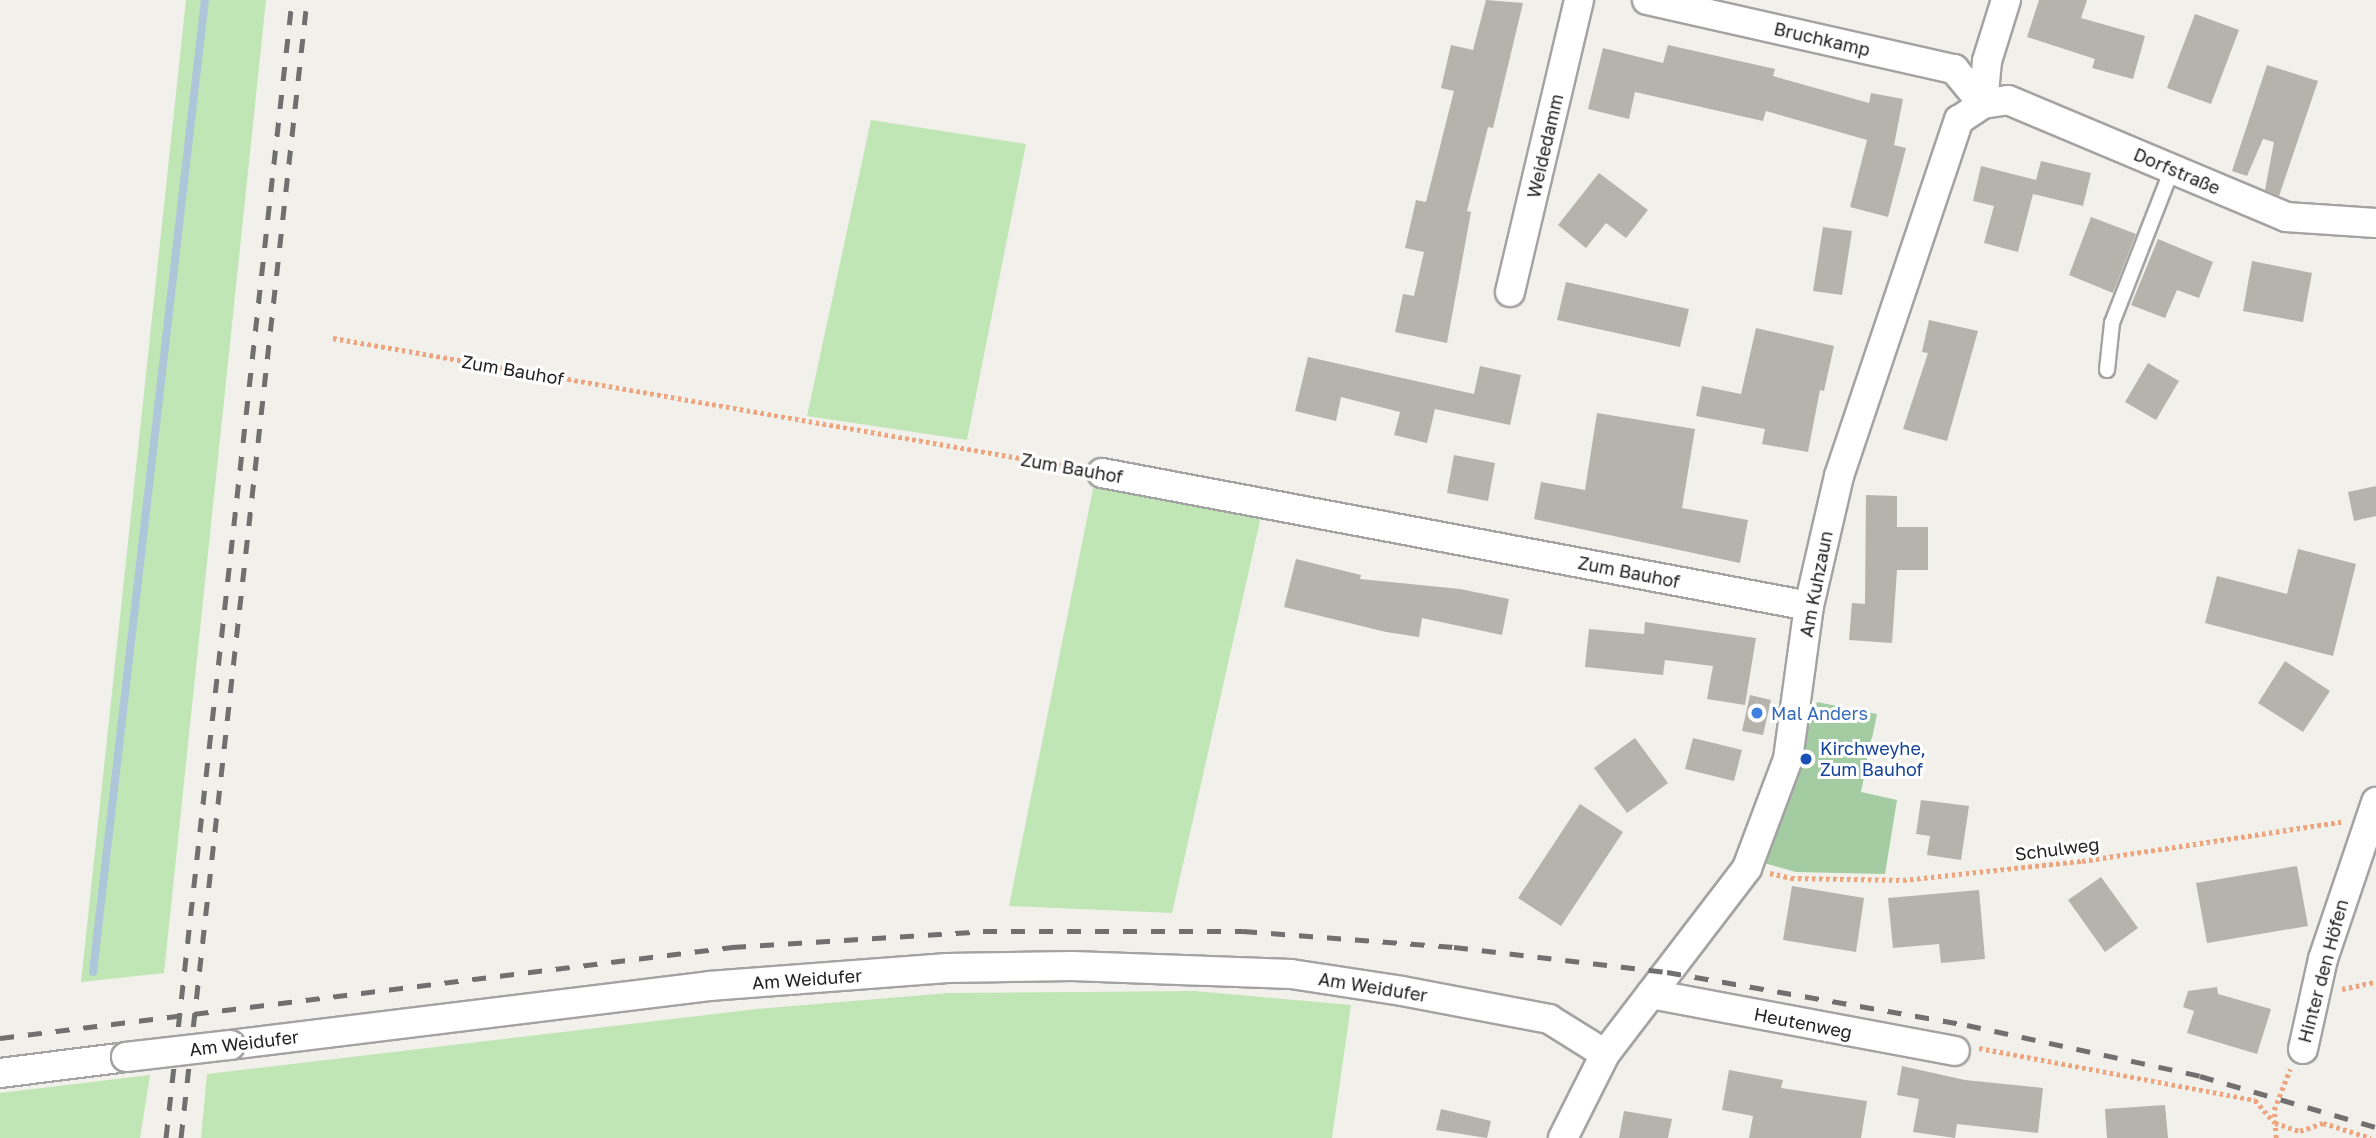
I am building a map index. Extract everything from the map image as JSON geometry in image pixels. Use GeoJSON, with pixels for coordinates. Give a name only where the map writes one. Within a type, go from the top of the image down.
{"type":"FeatureCollection","features":[{"type":"Feature","properties":{"kind":"street","name":"Weidedamm"},"geometry":{"type":"LineString","coordinates":[[1510,292],[1580,0]]}},
{"type":"Feature","properties":{"kind":"street","name":"Bruchkamp"},"geometry":{"type":"LineString","coordinates":[[1647,0],[1954,69],[1983,104]]}},
{"type":"Feature","properties":{"kind":"street"},"geometry":{"type":"LineString","coordinates":[[1983,104],[1987,61],[2006,0]]}},
{"type":"Feature","properties":{"kind":"street","name":"Dorfstraße"},"geometry":{"type":"LineString","coordinates":[[1983,104],[2008,100],[2286,217],[2376,223]]}},
{"type":"Feature","properties":{"kind":"street","name":"Am Kuhzaun"},"geometry":{"type":"LineString","coordinates":[[1563,1138],[1605,1054],[1747,868],[1788,759],[1809,606],[1839,476],[1959,120],[1983,104]]}},
{"type":"Feature","properties":{"kind":"street","name":"Zum Bauhof"},"geometry":{"type":"LineString","coordinates":[[1102,473],[1809,606]]}},
{"type":"Feature","properties":{"kind":"street","name":"Hinter den Höfen"},"geometry":{"type":"LineString","coordinates":[[2302,1049],[2323,960],[2373,810]]}},
{"type":"Feature","properties":{"kind":"street","name":"Am Weidufer"},"geometry":{"type":"LineString","coordinates":[[0,1073],[709,986],[947,968],[1072,966],[1291,974],[1402,991],[1549,1019],[1605,1054]]}},
{"type":"Feature","properties":{"kind":"street","name":"Heutenweg"},"geometry":{"type":"LineString","coordinates":[[1651,994],[1955,1051]]}},
{"type":"Feature","properties":{"kind":"lane"},"geometry":{"type":"LineString","coordinates":[[2107,370],[2112,323],[2172,169]]}},
{"type":"Feature","properties":{"kind":"path","name":"Zum Bauhof"},"geometry":{"type":"LineString","coordinates":[[333,338],[1102,473]]}},
{"type":"Feature","properties":{"kind":"path","name":"Schulweg"},"geometry":{"type":"LineString","coordinates":[[1747,868],[1791,878],[1903,880],[2081,861],[2373,810]]}},
{"type":"Feature","properties":{"kind":"path"},"geometry":{"type":"LineString","coordinates":[[1955,1051],[1970,1047],[2255,1100],[2275,1123],[2300,1131],[2323,1123],[2371,1138]]}},
{"type":"Feature","properties":{"kind":"path","name":"Hinter den Höfen"},"geometry":{"type":"LineString","coordinates":[[2276,1138],[2275,1123],[2281,1083],[2302,1049]]}},
{"type":"Feature","properties":{"kind":"green space"},"geometry":{"type":"Polygon","coordinates":[[[186,0],[266,0],[164,973],[81,982],[186,0]]]}},
{"type":"Feature","properties":{"kind":"green space"},"geometry":{"type":"Polygon","coordinates":[[[871,120],[1026,144],[967,440],[807,416],[871,120]]]}},
{"type":"Feature","properties":{"kind":"green space"},"geometry":{"type":"Polygon","coordinates":[[[1095,479],[1262,512],[1172,913],[1009,906],[1095,479]]]}},
{"type":"Feature","properties":{"kind":"green space"},"geometry":{"type":"Polygon","coordinates":[[[1817,702],[1877,714],[1861,792],[1897,800],[1885,874],[1796,872],[1764,863],[1817,702]]]}},
{"type":"Feature","properties":{"kind":"green space"},"geometry":{"type":"Polygon","coordinates":[[[1195,991],[1351,1005],[1332,1138],[201,1138],[207,1074],[757,1009],[949,993],[1195,991]]]}},
{"type":"Feature","properties":{"kind":"green space"},"geometry":{"type":"Polygon","coordinates":[[[150,1075],[140,1138],[0,1138],[0,1093],[150,1075]]]}},
{"type":"Feature","properties":{"kind":"building"},"geometry":{"type":"Polygon","coordinates":[[[1486,0],[1523,3],[1493,128],[1488,127],[1467,211],[1471,212],[1447,343],[1395,332],[1403,294],[1414,296],[1424,252],[1405,248],[1416,200],[1426,202],[1454,91],[1441,88],[1451,45],[1473,50],[1486,0]]]}},
{"type":"Feature","properties":{"kind":"building"},"geometry":{"type":"Polygon","coordinates":[[[2039,0],[2087,0],[2081,18],[2145,36],[2133,79],[2092,68],[2095,59],[2027,37],[2039,0]]]}},
{"type":"Feature","properties":{"kind":"building"},"geometry":{"type":"Polygon","coordinates":[[[2195,14],[2239,30],[2211,104],[2167,88],[2195,14]]]}},
{"type":"Feature","properties":{"kind":"building"},"geometry":{"type":"Polygon","coordinates":[[[1668,45],[1775,69],[1773,76],[1869,103],[1871,93],[1903,99],[1894,145],[1906,148],[1888,217],[1850,207],[1867,140],[1766,111],[1763,121],[1635,92],[1629,119],[1588,109],[1603,48],[1663,63],[1668,45]]]}},
{"type":"Feature","properties":{"kind":"building"},"geometry":{"type":"Polygon","coordinates":[[[2267,65],[2318,81],[2279,196],[2265,190],[2274,142],[2263,139],[2247,176],[2232,171],[2267,65]]]}},
{"type":"Feature","properties":{"kind":"building"},"geometry":{"type":"Polygon","coordinates":[[[2041,161],[2091,173],[2083,206],[2033,194],[2018,252],[1984,243],[1994,206],[1973,201],[1981,166],[2036,180],[2041,161]]]}},
{"type":"Feature","properties":{"kind":"building"},"geometry":{"type":"Polygon","coordinates":[[[1599,173],[1648,210],[1626,238],[1606,223],[1586,248],[1558,225],[1599,173]]]}},
{"type":"Feature","properties":{"kind":"building"},"geometry":{"type":"Polygon","coordinates":[[[2091,217],[2136,234],[2113,293],[2069,275],[2091,217]]]}},
{"type":"Feature","properties":{"kind":"building"},"geometry":{"type":"Polygon","coordinates":[[[1823,227],[1852,231],[1842,295],[1813,291],[1823,227]]]}},
{"type":"Feature","properties":{"kind":"building"},"geometry":{"type":"Polygon","coordinates":[[[2158,239],[2213,262],[2199,298],[2177,290],[2165,318],[2131,305],[2158,239]]]}},
{"type":"Feature","properties":{"kind":"building"},"geometry":{"type":"Polygon","coordinates":[[[2252,261],[2312,273],[2303,322],[2243,311],[2252,261]]]}},
{"type":"Feature","properties":{"kind":"building"},"geometry":{"type":"Polygon","coordinates":[[[1566,282],[1689,309],[1680,347],[1557,320],[1566,282]]]}},
{"type":"Feature","properties":{"kind":"building"},"geometry":{"type":"Polygon","coordinates":[[[1929,320],[1978,331],[1947,441],[1903,429],[1928,353],[1922,352],[1929,320]]]}},
{"type":"Feature","properties":{"kind":"building"},"geometry":{"type":"Polygon","coordinates":[[[1756,328],[1834,346],[1824,391],[1820,390],[1808,452],[1762,444],[1765,429],[1696,416],[1702,386],[1741,394],[1756,328]]]}},
{"type":"Feature","properties":{"kind":"building"},"geometry":{"type":"Polygon","coordinates":[[[1308,357],[1474,394],[1480,366],[1521,375],[1510,425],[1435,409],[1427,443],[1394,435],[1400,412],[1341,397],[1336,421],[1295,411],[1308,357]]]}},
{"type":"Feature","properties":{"kind":"building"},"geometry":{"type":"Polygon","coordinates":[[[2148,363],[2179,381],[2156,420],[2125,402],[2148,363]]]}},
{"type":"Feature","properties":{"kind":"building"},"geometry":{"type":"Polygon","coordinates":[[[1597,413],[1695,429],[1682,508],[1748,520],[1740,563],[1534,519],[1541,482],[1585,490],[1597,413]]]}},
{"type":"Feature","properties":{"kind":"building"},"geometry":{"type":"Polygon","coordinates":[[[1454,455],[1495,463],[1488,501],[1447,493],[1454,455]]]}},
{"type":"Feature","properties":{"kind":"building"},"geometry":{"type":"Polygon","coordinates":[[[2376,486],[2376,516],[2354,521],[2348,492],[2376,486]]]}},
{"type":"Feature","properties":{"kind":"building"},"geometry":{"type":"Polygon","coordinates":[[[1866,495],[1897,496],[1897,527],[1928,527],[1928,570],[1897,570],[1892,643],[1849,640],[1852,603],[1865,604],[1866,495]]]}},
{"type":"Feature","properties":{"kind":"building"},"geometry":{"type":"Polygon","coordinates":[[[2298,549],[2356,564],[2333,656],[2205,623],[2217,576],[2287,594],[2298,549]]]}},
{"type":"Feature","properties":{"kind":"building"},"geometry":{"type":"Polygon","coordinates":[[[1296,559],[1361,575],[1360,579],[1460,589],[1509,599],[1502,635],[1422,618],[1419,637],[1386,632],[1284,607],[1296,559]]]}},
{"type":"Feature","properties":{"kind":"building"},"geometry":{"type":"Polygon","coordinates":[[[1645,622],[1756,638],[1745,705],[1707,699],[1713,666],[1665,660],[1663,675],[1585,667],[1589,629],[1644,634],[1645,622]]]}},
{"type":"Feature","properties":{"kind":"building"},"geometry":{"type":"Polygon","coordinates":[[[2285,661],[2330,691],[2303,732],[2258,703],[2285,661]]]}},
{"type":"Feature","properties":{"kind":"building"},"geometry":{"type":"Polygon","coordinates":[[[1750,695],[1771,700],[1763,735],[1742,731],[1750,695]]]}},
{"type":"Feature","properties":{"kind":"building"},"geometry":{"type":"Polygon","coordinates":[[[1635,738],[1668,783],[1627,813],[1594,768],[1635,738]]]}},
{"type":"Feature","properties":{"kind":"building"},"geometry":{"type":"Polygon","coordinates":[[[1693,738],[1742,750],[1734,781],[1685,769],[1693,738]]]}},
{"type":"Feature","properties":{"kind":"building"},"geometry":{"type":"Polygon","coordinates":[[[1921,800],[1969,806],[1961,860],[1927,855],[1930,836],[1916,834],[1921,800]]]}},
{"type":"Feature","properties":{"kind":"building"},"geometry":{"type":"Polygon","coordinates":[[[1580,804],[1623,832],[1561,926],[1518,898],[1580,804]]]}},
{"type":"Feature","properties":{"kind":"building"},"geometry":{"type":"Polygon","coordinates":[[[2297,866],[2308,926],[2207,943],[2196,883],[2297,866]]]}},
{"type":"Feature","properties":{"kind":"building"},"geometry":{"type":"Polygon","coordinates":[[[2101,877],[2138,928],[2105,952],[2068,900],[2101,877]]]}},
{"type":"Feature","properties":{"kind":"building"},"geometry":{"type":"Polygon","coordinates":[[[1792,886],[1864,898],[1856,952],[1783,940],[1792,886]]]}},
{"type":"Feature","properties":{"kind":"building"},"geometry":{"type":"Polygon","coordinates":[[[1979,890],[1985,959],[1941,963],[1939,944],[1893,948],[1888,898],[1979,890]]]}},
{"type":"Feature","properties":{"kind":"building"},"geometry":{"type":"Polygon","coordinates":[[[2217,987],[2218,994],[2271,1009],[2257,1054],[2187,1033],[2194,1011],[2183,1007],[2188,991],[2217,987]]]}},
{"type":"Feature","properties":{"kind":"building"},"geometry":{"type":"Polygon","coordinates":[[[1902,1066],[1965,1080],[2043,1088],[2038,1133],[1957,1124],[1955,1138],[1913,1132],[1919,1099],[1897,1095],[1902,1066]]]}},
{"type":"Feature","properties":{"kind":"building"},"geometry":{"type":"Polygon","coordinates":[[[1729,1070],[1783,1080],[1781,1088],[1867,1101],[1861,1138],[1749,1138],[1753,1116],[1722,1110],[1729,1070]]]}},
{"type":"Feature","properties":{"kind":"building"},"geometry":{"type":"Polygon","coordinates":[[[2165,1105],[2168,1138],[2107,1138],[2105,1109],[2165,1105]]]}},
{"type":"Feature","properties":{"kind":"building"},"geometry":{"type":"Polygon","coordinates":[[[1441,1109],[1491,1121],[1487,1138],[1436,1130],[1441,1109]]]}},
{"type":"Feature","properties":{"kind":"building"},"geometry":{"type":"Polygon","coordinates":[[[1624,1111],[1672,1119],[1668,1138],[1619,1138],[1624,1111]]]}},
{"type":"Feature","properties":{"kind":"waterway"},"geometry":{"type":"LineString","coordinates":[[93,972],[205,0]]}},
{"type":"Feature","properties":{"kind":"railway"},"geometry":{"type":"LineString","coordinates":[[166,1138],[292,0]]}},
{"type":"Feature","properties":{"kind":"railway"},"geometry":{"type":"LineString","coordinates":[[181,1138],[307,0]]}},
{"type":"Feature","properties":{"kind":"railway"},"geometry":{"type":"LineString","coordinates":[[0,1038],[732,947],[983,931],[1243,931],[1454,947],[1667,972],[1967,1025],[2200,1076],[2376,1127]]}},
{"type":"Feature","properties":{"kind":"place","name":"Mal Anders"},"geometry":{"type":"Point","coordinates":[1757,713]}},
{"type":"Feature","properties":{"kind":"place","name":"Kirchweyhe, Zum Bauhof"},"geometry":{"type":"Point","coordinates":[1806,759]}}]}
